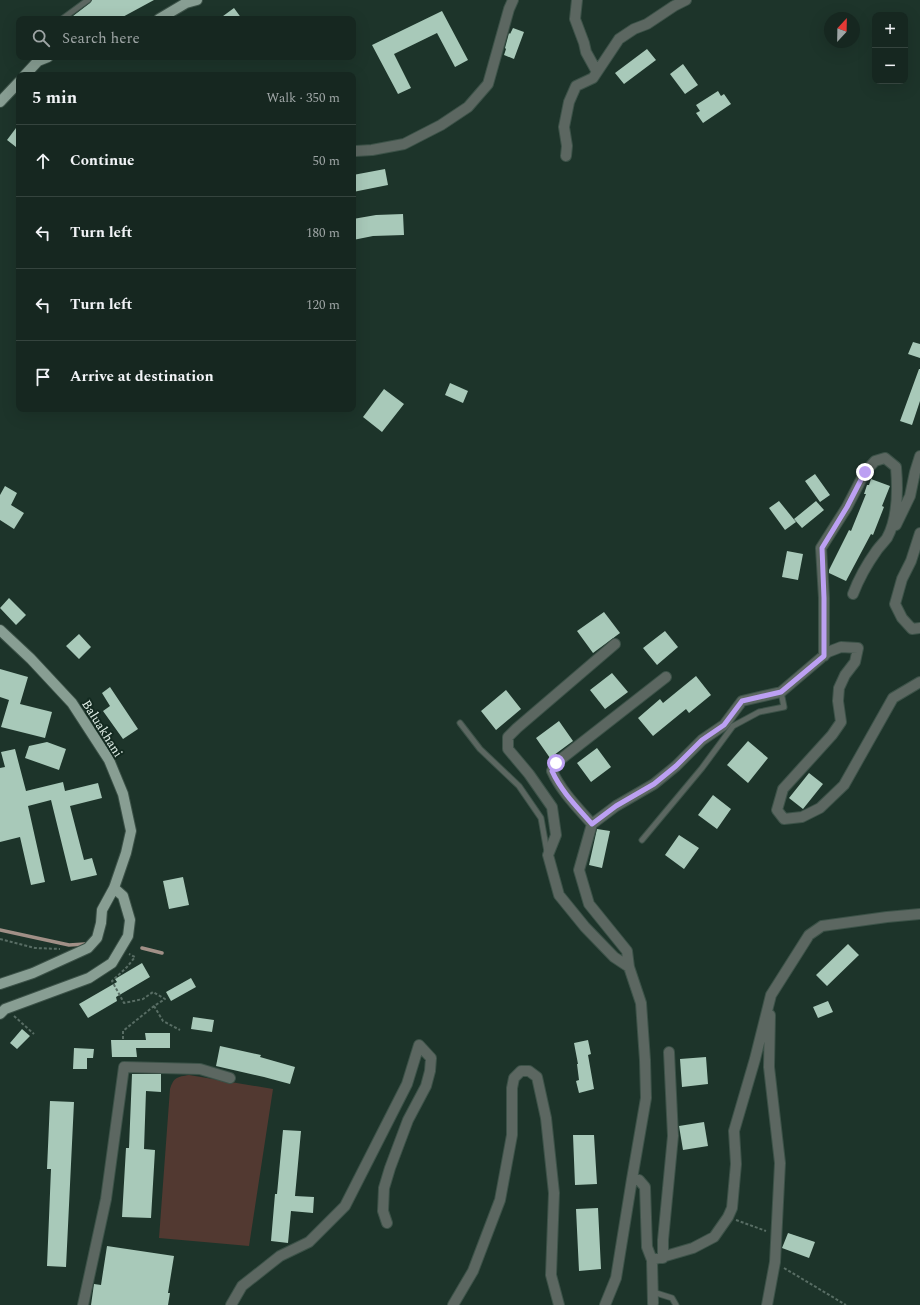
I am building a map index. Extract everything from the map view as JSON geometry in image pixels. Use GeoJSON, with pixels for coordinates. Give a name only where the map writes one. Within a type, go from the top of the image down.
{"type":"FeatureCollection","features":[{"type":"Feature","properties":{"kind":"main road"},"geometry":{"type":"LineString","coordinates":[[164,16],[186,3],[197,0]]}},
{"type":"Feature","properties":{"kind":"main road"},"geometry":{"type":"LineString","coordinates":[[27,72],[37,60]]}},
{"type":"Feature","properties":{"kind":"main road"},"geometry":{"type":"LineString","coordinates":[[0,102],[16,85]]}},
{"type":"Feature","properties":{"kind":"main road","name":"Baluakhani"},"geometry":{"type":"LineString","coordinates":[[0,630],[31,659],[72,703],[109,760],[123,794],[131,831],[126,852],[114,888],[102,910],[101,923],[97,938],[88,948],[33,973],[0,984]]}},
{"type":"Feature","properties":{"kind":"main road"},"geometry":{"type":"LineString","coordinates":[[3,1011],[89,978],[112,963],[128,936],[130,920],[123,896],[114,888]]}},
{"type":"Feature","properties":{"kind":"street"},"geometry":{"type":"LineString","coordinates":[[356,151],[372,150],[404,144],[440,125],[468,107],[488,84],[509,9],[513,0]]}},
{"type":"Feature","properties":{"kind":"street"},"geometry":{"type":"LineString","coordinates":[[577,0],[575,19],[586,52],[597,72]]}},
{"type":"Feature","properties":{"kind":"street"},"geometry":{"type":"LineString","coordinates":[[566,156],[567,146],[564,127],[569,102],[576,86],[593,78],[619,39],[686,0]]}},
{"type":"Feature","properties":{"kind":"street"},"geometry":{"type":"LineString","coordinates":[[854,594],[859,577],[899,519],[910,496],[920,456]]}},
{"type":"Feature","properties":{"kind":"street"},"geometry":{"type":"LineString","coordinates":[[824,656],[822,548],[847,507],[865,472],[875,461],[885,458],[896,468],[898,488],[895,514],[887,538]]}},
{"type":"Feature","properties":{"kind":"street"},"geometry":{"type":"LineString","coordinates":[[920,533],[911,561],[902,579],[895,604],[902,618],[912,629],[920,628]]}},
{"type":"Feature","properties":{"kind":"street"},"geometry":{"type":"LineString","coordinates":[[615,644],[517,728],[508,737],[508,749],[529,774],[552,807],[556,835],[548,855],[559,895],[614,957],[630,967]]}},
{"type":"Feature","properties":{"kind":"street"},"geometry":{"type":"LineString","coordinates":[[605,1305],[616,1278],[640,1139],[646,1098],[645,1060],[641,1003],[630,967],[627,951],[589,904],[579,870],[592,824],[616,806],[654,784],[676,766],[702,740],[724,725],[742,701],[781,692],[828,652],[841,647],[858,648],[855,662],[839,688],[838,701],[841,722],[832,735],[783,789],[777,810],[784,819],[802,817],[820,808],[844,785],[892,698],[920,682]]}},
{"type":"Feature","properties":{"kind":"street"},"geometry":{"type":"LineString","coordinates":[[592,824],[556,780],[552,771],[556,763],[666,677]]}},
{"type":"Feature","properties":{"kind":"street"},"geometry":{"type":"LineString","coordinates":[[652,1260],[664,1258],[693,1248],[714,1237],[728,1217],[732,1208],[736,1164],[734,1131],[755,1060],[771,994],[809,935],[822,926],[887,916],[920,914]]}},
{"type":"Feature","properties":{"kind":"street"},"geometry":{"type":"LineString","coordinates":[[767,1305],[775,1262],[780,1163],[769,1067],[771,994]]}},
{"type":"Feature","properties":{"kind":"street"},"geometry":{"type":"LineString","coordinates":[[231,1305],[242,1286],[280,1256],[309,1242],[345,1206],[407,1084],[419,1045],[431,1058],[430,1071],[426,1086],[408,1120],[384,1188],[383,1211],[387,1223]]}},
{"type":"Feature","properties":{"kind":"street"},"geometry":{"type":"LineString","coordinates":[[664,1258],[663,1240],[673,1136],[669,1052]]}},
{"type":"Feature","properties":{"kind":"street"},"geometry":{"type":"LineString","coordinates":[[83,1305],[106,1199],[124,1067],[200,1069],[230,1078]]}},
{"type":"Feature","properties":{"kind":"street"},"geometry":{"type":"LineString","coordinates":[[453,1305],[473,1271],[500,1200],[512,1135],[512,1088],[514,1078],[521,1071],[529,1071],[536,1077],[546,1118],[554,1193],[551,1275],[559,1305]]}},
{"type":"Feature","properties":{"kind":"street"},"geometry":{"type":"LineString","coordinates":[[632,1179],[639,1180],[645,1187],[647,1247],[652,1260],[653,1303]]}},
{"type":"Feature","properties":{"kind":"lane"},"geometry":{"type":"LineString","coordinates":[[66,16],[88,0]]}},
{"type":"Feature","properties":{"kind":"lane"},"geometry":{"type":"LineString","coordinates":[[0,637],[12,641]]}},
{"type":"Feature","properties":{"kind":"lane"},"geometry":{"type":"LineString","coordinates":[[642,840],[702,768],[733,726],[759,712],[784,707],[781,692]]}},
{"type":"Feature","properties":{"kind":"lane"},"geometry":{"type":"LineString","coordinates":[[460,723],[480,749],[519,786],[541,818],[548,855]]}},
{"type":"Feature","properties":{"kind":"lane"},"geometry":{"type":"LineString","coordinates":[[653,1292],[672,1298],[676,1305]]}},
{"type":"Feature","properties":{"kind":"path"},"geometry":{"type":"LineString","coordinates":[[0,939],[35,948],[65,949]]}},
{"type":"Feature","properties":{"kind":"path"},"geometry":{"type":"LineString","coordinates":[[121,949],[135,957],[128,967],[112,981],[124,1003],[143,999],[153,992],[165,999],[123,1031],[123,1039]]}},
{"type":"Feature","properties":{"kind":"path"},"geometry":{"type":"LineString","coordinates":[[154,1006],[163,1021],[180,1030]]}},
{"type":"Feature","properties":{"kind":"path"},"geometry":{"type":"LineString","coordinates":[[3,1011],[34,1034]]}},
{"type":"Feature","properties":{"kind":"path"},"geometry":{"type":"LineString","coordinates":[[728,1217],[777,1235]]}},
{"type":"Feature","properties":{"kind":"path"},"geometry":{"type":"LineString","coordinates":[[775,1262],[846,1305]]}},
{"type":"Feature","properties":{"kind":"shaded area"},"geometry":{"type":"Polygon","coordinates":[[[189,1075],[273,1089],[249,1246],[159,1238],[170,1089],[176,1078],[189,1075]]]}},
{"type":"Feature","properties":{"kind":"building"},"geometry":{"type":"Polygon","coordinates":[[[92,0],[154,0],[125,16],[73,16],[92,0]]]}},
{"type":"Feature","properties":{"kind":"building"},"geometry":{"type":"Polygon","coordinates":[[[234,8],[240,16],[223,16],[234,8]]]}},
{"type":"Feature","properties":{"kind":"building"},"geometry":{"type":"Polygon","coordinates":[[[442,11],[468,60],[455,67],[437,33],[394,54],[411,88],[398,94],[372,45],[442,11]]]}},
{"type":"Feature","properties":{"kind":"building"},"geometry":{"type":"Polygon","coordinates":[[[513,28],[524,32],[514,59],[504,55],[509,33],[510,34],[513,28]]]}},
{"type":"Feature","properties":{"kind":"building"},"geometry":{"type":"Polygon","coordinates":[[[647,49],[656,60],[624,84],[615,73],[647,49]]]}},
{"type":"Feature","properties":{"kind":"building"},"geometry":{"type":"Polygon","coordinates":[[[683,64],[698,85],[685,94],[670,74],[683,64]]]}},
{"type":"Feature","properties":{"kind":"building"},"geometry":{"type":"Polygon","coordinates":[[[718,91],[721,96],[724,94],[731,104],[703,123],[696,113],[700,111],[696,105],[718,91]]]}},
{"type":"Feature","properties":{"kind":"building"},"geometry":{"type":"Polygon","coordinates":[[[16,128],[16,147],[7,140],[16,128]]]}},
{"type":"Feature","properties":{"kind":"building"},"geometry":{"type":"Polygon","coordinates":[[[385,169],[388,185],[356,191],[356,174],[385,169]]]}},
{"type":"Feature","properties":{"kind":"building"},"geometry":{"type":"Polygon","coordinates":[[[403,214],[404,235],[373,236],[356,239],[356,218],[376,215],[403,214]]]}},
{"type":"Feature","properties":{"kind":"building"},"geometry":{"type":"Polygon","coordinates":[[[913,342],[920,344],[920,358],[908,354],[913,342]]]}},
{"type":"Feature","properties":{"kind":"building"},"geometry":{"type":"Polygon","coordinates":[[[919,369],[920,401],[912,425],[900,421],[919,369]]]}},
{"type":"Feature","properties":{"kind":"building"},"geometry":{"type":"Polygon","coordinates":[[[450,383],[468,391],[463,403],[445,395],[450,383]]]}},
{"type":"Feature","properties":{"kind":"building"},"geometry":{"type":"Polygon","coordinates":[[[384,389],[404,404],[382,432],[363,417],[384,389]]]}},
{"type":"Feature","properties":{"kind":"building"},"geometry":{"type":"Polygon","coordinates":[[[815,474],[830,495],[820,502],[805,481],[815,474]]]}},
{"type":"Feature","properties":{"kind":"building"},"geometry":{"type":"Polygon","coordinates":[[[871,479],[890,486],[882,506],[884,507],[873,535],[871,534],[846,581],[829,573],[829,570],[849,530],[851,531],[866,494],[864,494],[867,485],[869,485],[871,479]]]}},
{"type":"Feature","properties":{"kind":"building"},"geometry":{"type":"Polygon","coordinates":[[[5,486],[17,493],[11,505],[24,513],[14,529],[0,520],[0,495],[5,486]]]}},
{"type":"Feature","properties":{"kind":"building"},"geometry":{"type":"Polygon","coordinates":[[[779,501],[796,522],[785,530],[769,508],[779,501]]]}},
{"type":"Feature","properties":{"kind":"building"},"geometry":{"type":"Polygon","coordinates":[[[816,501],[824,510],[802,528],[794,519],[816,501]]]}},
{"type":"Feature","properties":{"kind":"building"},"geometry":{"type":"Polygon","coordinates":[[[787,551],[803,554],[798,580],[782,577],[787,551]]]}},
{"type":"Feature","properties":{"kind":"building"},"geometry":{"type":"Polygon","coordinates":[[[9,598],[26,615],[16,625],[0,608],[9,598]]]}},
{"type":"Feature","properties":{"kind":"building"},"geometry":{"type":"Polygon","coordinates":[[[604,612],[620,633],[593,653],[577,631],[604,612]]]}},
{"type":"Feature","properties":{"kind":"building"},"geometry":{"type":"Polygon","coordinates":[[[665,631],[678,647],[657,665],[643,648],[665,631]]]}},
{"type":"Feature","properties":{"kind":"building"},"geometry":{"type":"Polygon","coordinates":[[[79,634],[91,647],[79,659],[66,646],[79,634]]]}},
{"type":"Feature","properties":{"kind":"building"},"geometry":{"type":"Polygon","coordinates":[[[0,669],[28,677],[20,704],[52,712],[45,738],[1,727],[9,700],[0,697],[0,669]]]}},
{"type":"Feature","properties":{"kind":"building"},"geometry":{"type":"Polygon","coordinates":[[[612,673],[628,692],[605,709],[590,690],[612,673]]]}},
{"type":"Feature","properties":{"kind":"building"},"geometry":{"type":"Polygon","coordinates":[[[696,676],[711,695],[689,713],[686,709],[653,736],[638,718],[660,699],[663,703],[696,676]]]}},
{"type":"Feature","properties":{"kind":"building"},"geometry":{"type":"Polygon","coordinates":[[[110,687],[138,729],[123,739],[103,711],[110,706],[102,693],[110,687]]]}},
{"type":"Feature","properties":{"kind":"building"},"geometry":{"type":"Polygon","coordinates":[[[506,690],[521,709],[496,730],[481,711],[506,690]]]}},
{"type":"Feature","properties":{"kind":"building"},"geometry":{"type":"Polygon","coordinates":[[[559,721],[573,741],[550,758],[536,738],[559,721]]]}},
{"type":"Feature","properties":{"kind":"building"},"geometry":{"type":"Polygon","coordinates":[[[748,741],[768,758],[748,783],[727,765],[748,741]]]}},
{"type":"Feature","properties":{"kind":"building"},"geometry":{"type":"Polygon","coordinates":[[[47,742],[66,749],[59,770],[25,758],[29,746],[47,742]]]}},
{"type":"Feature","properties":{"kind":"building"},"geometry":{"type":"Polygon","coordinates":[[[597,748],[611,767],[591,782],[577,763],[597,748]]]}},
{"type":"Feature","properties":{"kind":"building"},"geometry":{"type":"Polygon","coordinates":[[[15,749],[26,791],[63,782],[65,791],[98,783],[102,798],[70,806],[84,860],[92,858],[97,875],[71,881],[51,800],[28,806],[45,882],[31,885],[20,837],[0,842],[0,768],[5,767],[1,752],[15,749]]]}},
{"type":"Feature","properties":{"kind":"building"},"geometry":{"type":"Polygon","coordinates":[[[809,773],[823,784],[803,809],[789,798],[809,773]]]}},
{"type":"Feature","properties":{"kind":"building"},"geometry":{"type":"Polygon","coordinates":[[[713,795],[731,809],[717,829],[698,815],[713,795]]]}},
{"type":"Feature","properties":{"kind":"building"},"geometry":{"type":"Polygon","coordinates":[[[597,829],[610,831],[602,868],[589,865],[597,829]]]}},
{"type":"Feature","properties":{"kind":"building"},"geometry":{"type":"Polygon","coordinates":[[[679,835],[699,848],[684,869],[665,855],[679,835]]]}},
{"type":"Feature","properties":{"kind":"building"},"geometry":{"type":"Polygon","coordinates":[[[183,877],[189,905],[169,909],[163,881],[183,877]]]}},
{"type":"Feature","properties":{"kind":"building"},"geometry":{"type":"Polygon","coordinates":[[[848,944],[859,955],[827,986],[816,975],[848,944]]]}},
{"type":"Feature","properties":{"kind":"building"},"geometry":{"type":"Polygon","coordinates":[[[142,963],[150,977],[116,997],[117,1001],[88,1018],[79,1004],[117,982],[115,979],[142,963]]]}},
{"type":"Feature","properties":{"kind":"building"},"geometry":{"type":"Polygon","coordinates":[[[191,978],[196,987],[171,1001],[166,992],[191,978]]]}},
{"type":"Feature","properties":{"kind":"building"},"geometry":{"type":"Polygon","coordinates":[[[828,1001],[833,1012],[818,1018],[813,1007],[828,1001]]]}},
{"type":"Feature","properties":{"kind":"building"},"geometry":{"type":"Polygon","coordinates":[[[193,1017],[214,1020],[212,1032],[191,1029],[193,1017]]]}},
{"type":"Feature","properties":{"kind":"building"},"geometry":{"type":"Polygon","coordinates":[[[22,1029],[30,1036],[17,1049],[10,1043],[22,1029]]]}},
{"type":"Feature","properties":{"kind":"building"},"geometry":{"type":"Polygon","coordinates":[[[145,1033],[170,1033],[170,1048],[136,1048],[137,1057],[112,1057],[111,1040],[146,1040],[145,1033]]]}},
{"type":"Feature","properties":{"kind":"building"},"geometry":{"type":"Polygon","coordinates":[[[588,1040],[591,1054],[588,1055],[594,1089],[579,1093],[576,1081],[579,1080],[578,1064],[574,1043],[588,1040]]]}},
{"type":"Feature","properties":{"kind":"building"},"geometry":{"type":"Polygon","coordinates":[[[220,1046],[261,1055],[260,1057],[295,1067],[290,1084],[216,1066],[220,1046]]]}},
{"type":"Feature","properties":{"kind":"building"},"geometry":{"type":"Polygon","coordinates":[[[74,1048],[94,1049],[93,1058],[87,1058],[87,1069],[73,1069],[74,1048]]]}},
{"type":"Feature","properties":{"kind":"building"},"geometry":{"type":"Polygon","coordinates":[[[706,1057],[708,1084],[682,1087],[680,1059],[706,1057]]]}},
{"type":"Feature","properties":{"kind":"building"},"geometry":{"type":"Polygon","coordinates":[[[132,1074],[161,1074],[161,1092],[146,1091],[144,1149],[155,1150],[151,1218],[122,1217],[126,1148],[129,1148],[132,1074]]]}},
{"type":"Feature","properties":{"kind":"building"},"geometry":{"type":"Polygon","coordinates":[[[50,1101],[74,1102],[66,1267],[47,1266],[51,1169],[47,1169],[50,1101]]]}},
{"type":"Feature","properties":{"kind":"building"},"geometry":{"type":"Polygon","coordinates":[[[704,1122],[708,1146],[683,1150],[679,1126],[704,1122]]]}},
{"type":"Feature","properties":{"kind":"building"},"geometry":{"type":"Polygon","coordinates":[[[283,1130],[301,1131],[295,1196],[314,1197],[313,1213],[291,1211],[288,1243],[271,1241],[283,1130]]]}},
{"type":"Feature","properties":{"kind":"building"},"geometry":{"type":"Polygon","coordinates":[[[573,1135],[594,1135],[597,1184],[575,1185],[573,1135]]]}},
{"type":"Feature","properties":{"kind":"building"},"geometry":{"type":"Polygon","coordinates":[[[598,1208],[601,1269],[579,1271],[576,1209],[598,1208]]]}},
{"type":"Feature","properties":{"kind":"building"},"geometry":{"type":"Polygon","coordinates":[[[788,1233],[815,1242],[809,1258],[782,1248],[788,1233]]]}},
{"type":"Feature","properties":{"kind":"building"},"geometry":{"type":"Polygon","coordinates":[[[107,1246],[174,1256],[168,1293],[170,1293],[168,1305],[91,1305],[94,1284],[101,1285],[107,1246]]]}},
{"type":"Feature","properties":{"kind":"waterway"},"geometry":{"type":"LineString","coordinates":[[0,930],[69,945],[85,944]]}},
{"type":"Feature","properties":{"kind":"waterway"},"geometry":{"type":"LineString","coordinates":[[142,948],[162,953]]}},
{"type":"Feature","properties":{"kind":"route"},"geometry":{"type":"LineString","coordinates":[[556,763],[552,771],[556,780],[592,824],[616,806],[654,784],[676,766],[702,740],[724,725],[742,701],[781,692],[824,656],[822,548],[847,507],[865,472]]}}]}
